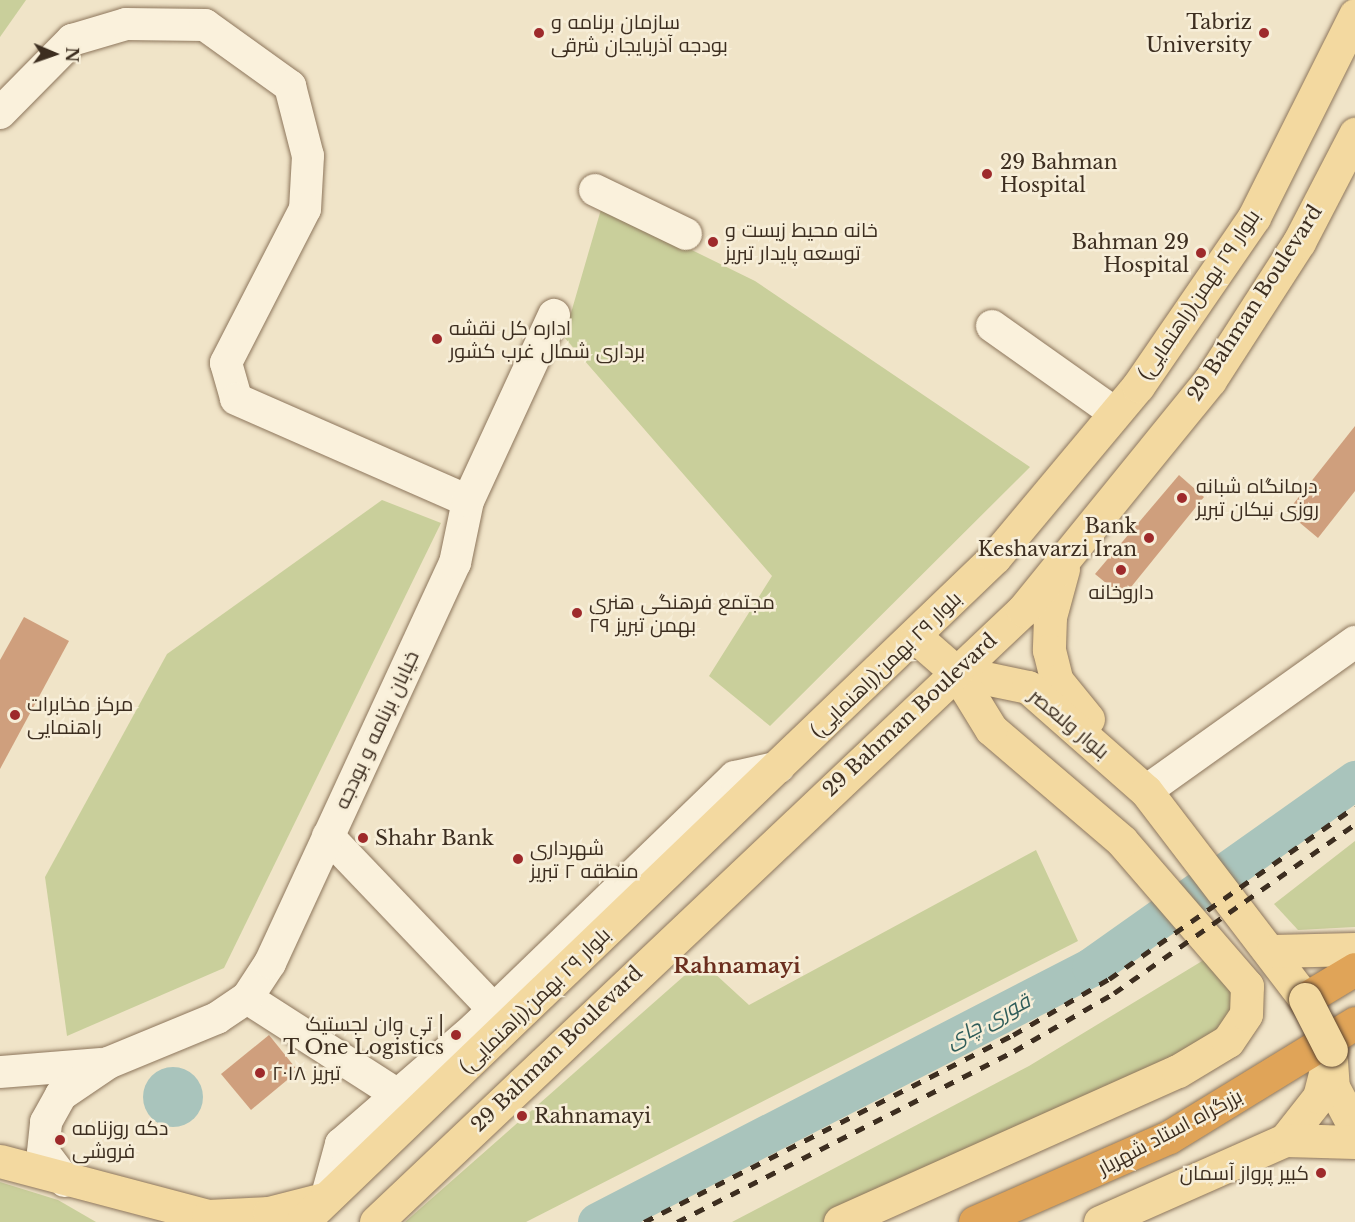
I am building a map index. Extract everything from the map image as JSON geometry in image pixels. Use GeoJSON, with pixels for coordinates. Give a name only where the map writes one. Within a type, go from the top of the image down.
{"type":"FeatureCollection","features":[{"type":"Feature","properties":{"kind":"highway"},"geometry":{"type":"LineString","coordinates":[[1305,999],[1344,975],[1355,1018]]}},
{"type":"Feature","properties":{"kind":"highway","name":"بزرگراه استاد شهریار"},"geometry":{"type":"LineString","coordinates":[[975,1222],[1168,1137],[1355,1023]]}},
{"type":"Feature","properties":{"kind":"main road","name":"بلوار ٢٩ بهمن(راهنمایی)"},"geometry":{"type":"LineString","coordinates":[[302,1222],[917,638],[995,557],[1115,413],[1254,217],[1348,48],[1355,15]]}},
{"type":"Feature","properties":{"kind":"main road","name":"29 Bahman Boulevard"},"geometry":{"type":"LineString","coordinates":[[376,1222],[1023,610],[1066,560],[1210,380],[1299,242],[1355,134]]}},
{"type":"Feature","properties":{"kind":"main road"},"geometry":{"type":"LineString","coordinates":[[1066,560],[1048,632],[1056,681],[1146,791]]}},
{"type":"Feature","properties":{"kind":"main road"},"geometry":{"type":"LineString","coordinates":[[840,1222],[1178,1071],[1228,1041],[1246,1014],[1247,986],[1122,841],[991,729],[956,672],[917,638]]}},
{"type":"Feature","properties":{"kind":"main road","name":"بلوار ولىعصر"},"geometry":{"type":"LineString","coordinates":[[956,672],[1028,687],[1146,791],[1273,951],[1343,1058]]}},
{"type":"Feature","properties":{"kind":"main road"},"geometry":{"type":"LineString","coordinates":[[1273,951],[1355,949]]}},
{"type":"Feature","properties":{"kind":"main road"},"geometry":{"type":"LineString","coordinates":[[1343,1058],[1333,1087],[1355,1128]]}},
{"type":"Feature","properties":{"kind":"main road"},"geometry":{"type":"LineString","coordinates":[[1285,1140],[1319,1097],[1343,1058]]}},
{"type":"Feature","properties":{"kind":"main road"},"geometry":{"type":"LineString","coordinates":[[1100,1222],[1285,1140],[1355,1142]]}},
{"type":"Feature","properties":{"kind":"main road"},"geometry":{"type":"LineString","coordinates":[[0,1161],[109,1194],[208,1216],[269,1213],[326,1199]]}},
{"type":"Feature","properties":{"kind":"main road"},"geometry":{"type":"LineString","coordinates":[[109,1194],[136,1222]]}},
{"type":"Feature","properties":{"kind":"street"},"geometry":{"type":"LineString","coordinates":[[0,113],[72,40],[126,24],[205,24],[290,86],[308,156],[305,209],[226,363],[236,399],[468,501]]}},
{"type":"Feature","properties":{"kind":"street"},"geometry":{"type":"LineString","coordinates":[[595,190],[686,234]]}},
{"type":"Feature","properties":{"kind":"street","name":"خیابان برنامه و بودجه"},"geometry":{"type":"LineString","coordinates":[[65,1181],[43,1152],[46,1122],[61,1095],[108,1063],[217,1018],[247,998],[270,963],[455,563],[468,501],[554,315]]}},
{"type":"Feature","properties":{"kind":"street"},"geometry":{"type":"LineString","coordinates":[[992,326],[1115,413]]}},
{"type":"Feature","properties":{"kind":"street"},"geometry":{"type":"LineString","coordinates":[[1146,791],[1355,642]]}},
{"type":"Feature","properties":{"kind":"street"},"geometry":{"type":"LineString","coordinates":[[326,1199],[341,1144],[494,1010],[735,777],[779,767]]}},
{"type":"Feature","properties":{"kind":"street"},"geometry":{"type":"LineString","coordinates":[[328,836],[494,1010]]}},
{"type":"Feature","properties":{"kind":"street"},"geometry":{"type":"LineString","coordinates":[[247,998],[398,1095]]}},
{"type":"Feature","properties":{"kind":"street","name":"خیابان برنامه و بودجه"},"geometry":{"type":"LineString","coordinates":[[0,1072],[108,1063]]}},
{"type":"Feature","properties":{"kind":"green space"},"geometry":{"type":"Polygon","coordinates":[[[0,0],[26,0],[0,37],[0,0]]]}},
{"type":"Feature","properties":{"kind":"green space"},"geometry":{"type":"Polygon","coordinates":[[[602,206],[755,281],[1030,467],[770,726],[709,676],[772,576],[564,337],[602,206]]]}},
{"type":"Feature","properties":{"kind":"green space"},"geometry":{"type":"Polygon","coordinates":[[[382,500],[441,523],[224,968],[67,1036],[45,877],[167,654],[382,500]]]}},
{"type":"Feature","properties":{"kind":"green space"},"geometry":{"type":"Polygon","coordinates":[[[1355,841],[1355,927],[1298,930],[1274,904],[1355,841]]]}},
{"type":"Feature","properties":{"kind":"green space"},"geometry":{"type":"Polygon","coordinates":[[[1036,850],[1078,941],[526,1222],[405,1222],[701,961],[749,1005],[1036,850]]]}},
{"type":"Feature","properties":{"kind":"green space"},"geometry":{"type":"Polygon","coordinates":[[[1217,952],[1236,1007],[1223,1030],[1191,1052],[827,1222],[732,1222],[1029,1066],[1217,952]]]}},
{"type":"Feature","properties":{"kind":"green space"},"geometry":{"type":"Polygon","coordinates":[[[0,1182],[58,1200],[96,1222],[0,1222],[0,1182]]]}},
{"type":"Feature","properties":{"kind":"water"},"geometry":{"type":"Polygon","coordinates":[[[167,1067],[179,1067],[190,1072],[198,1080],[203,1097],[201,1109],[190,1122],[179,1127],[167,1127],[156,1122],[148,1114],[143,1103],[143,1091],[148,1080],[156,1072],[167,1067]]]}},
{"type":"Feature","properties":{"kind":"building"},"geometry":{"type":"Polygon","coordinates":[[[1355,426],[1355,491],[1318,538],[1287,512],[1355,426]]]}},
{"type":"Feature","properties":{"kind":"building"},"geometry":{"type":"Polygon","coordinates":[[[1179,475],[1204,497],[1123,597],[1095,574],[1179,475]]]}},
{"type":"Feature","properties":{"kind":"building","name":"مرکز مخابرات راهنمایی"},"geometry":{"type":"Polygon","coordinates":[[[24,617],[69,641],[0,769],[0,660],[24,617]]]}},
{"type":"Feature","properties":{"kind":"building","name":"تبریز ۲۰۱۸"},"geometry":{"type":"Polygon","coordinates":[[[269,1035],[298,1071],[251,1110],[221,1074],[269,1035]]]}},
{"type":"Feature","properties":{"kind":"waterway","name":"قوری چای"},"geometry":{"type":"LineString","coordinates":[[597,1222],[1091,967],[1355,780]]}},
{"type":"Feature","properties":{"kind":"railway"},"geometry":{"type":"LineString","coordinates":[[644,1222],[1013,1035],[1109,979],[1355,807]]}},
{"type":"Feature","properties":{"kind":"railway"},"geometry":{"type":"LineString","coordinates":[[677,1222],[1014,1051],[1114,993],[1355,824]]}},
{"type":"Feature","properties":{"kind":"place","name":"سازمان برنامه و بودجه آذربایجان شرقی"},"geometry":{"type":"Point","coordinates":[539,33]}},
{"type":"Feature","properties":{"kind":"place","name":"Tabriz University"},"geometry":{"type":"Point","coordinates":[1264,33]}},
{"type":"Feature","properties":{"kind":"place","name":"29 Bahman Hospital"},"geometry":{"type":"Point","coordinates":[987,174]}},
{"type":"Feature","properties":{"kind":"place","name":"خانه محیط زیست و توسعه پایدار تبریز"},"geometry":{"type":"Point","coordinates":[713,242]}},
{"type":"Feature","properties":{"kind":"place","name":"Bahman 29 Hospital"},"geometry":{"type":"Point","coordinates":[1201,253]}},
{"type":"Feature","properties":{"kind":"place","name":"اداره کل نقشه برداری شمال غرب کشور"},"geometry":{"type":"Point","coordinates":[437,339]}},
{"type":"Feature","properties":{"kind":"place","name":"درمانگاه شبانه روزی نیکان تبریز"},"geometry":{"type":"Point","coordinates":[1182,498]}},
{"type":"Feature","properties":{"kind":"place","name":"Bank Keshavarzi Iran"},"geometry":{"type":"Point","coordinates":[1149,538]}},
{"type":"Feature","properties":{"kind":"place","name":"داروخانه"},"geometry":{"type":"Point","coordinates":[1121,570]}},
{"type":"Feature","properties":{"kind":"place","name":"مجتمع فرهنگی هنری ۲۹ بهمن تبریز"},"geometry":{"type":"Point","coordinates":[577,613]}},
{"type":"Feature","properties":{"kind":"place","name":"مرکز مخابرات راهنمایی"},"geometry":{"type":"Point","coordinates":[15,715]}},
{"type":"Feature","properties":{"kind":"place","name":"Shahr Bank"},"geometry":{"type":"Point","coordinates":[363,838]}},
{"type":"Feature","properties":{"kind":"place","name":"شهرداری منطقه ۲ تبریز"},"geometry":{"type":"Point","coordinates":[518,859]}},
{"type":"Feature","properties":{"kind":"place","name":"تی وان لجستیک | T One Logistics"},"geometry":{"type":"Point","coordinates":[456,1035]}},
{"type":"Feature","properties":{"kind":"place","name":"تبریز ۲۰۱۸"},"geometry":{"type":"Point","coordinates":[260,1073]}},
{"type":"Feature","properties":{"kind":"place","name":"Rahnamayi"},"geometry":{"type":"Point","coordinates":[522,1116]}},
{"type":"Feature","properties":{"kind":"place","name":"دکه روزنامه فروشی"},"geometry":{"type":"Point","coordinates":[60,1140]}},
{"type":"Feature","properties":{"kind":"place","name":"کبیر پرواز آسمان"},"geometry":{"type":"Point","coordinates":[1321,1173]}},
{"type":"Feature","properties":{"kind":"district","name":"Rahnamayi"},"geometry":{"type":"Point","coordinates":[737,966]}}]}
